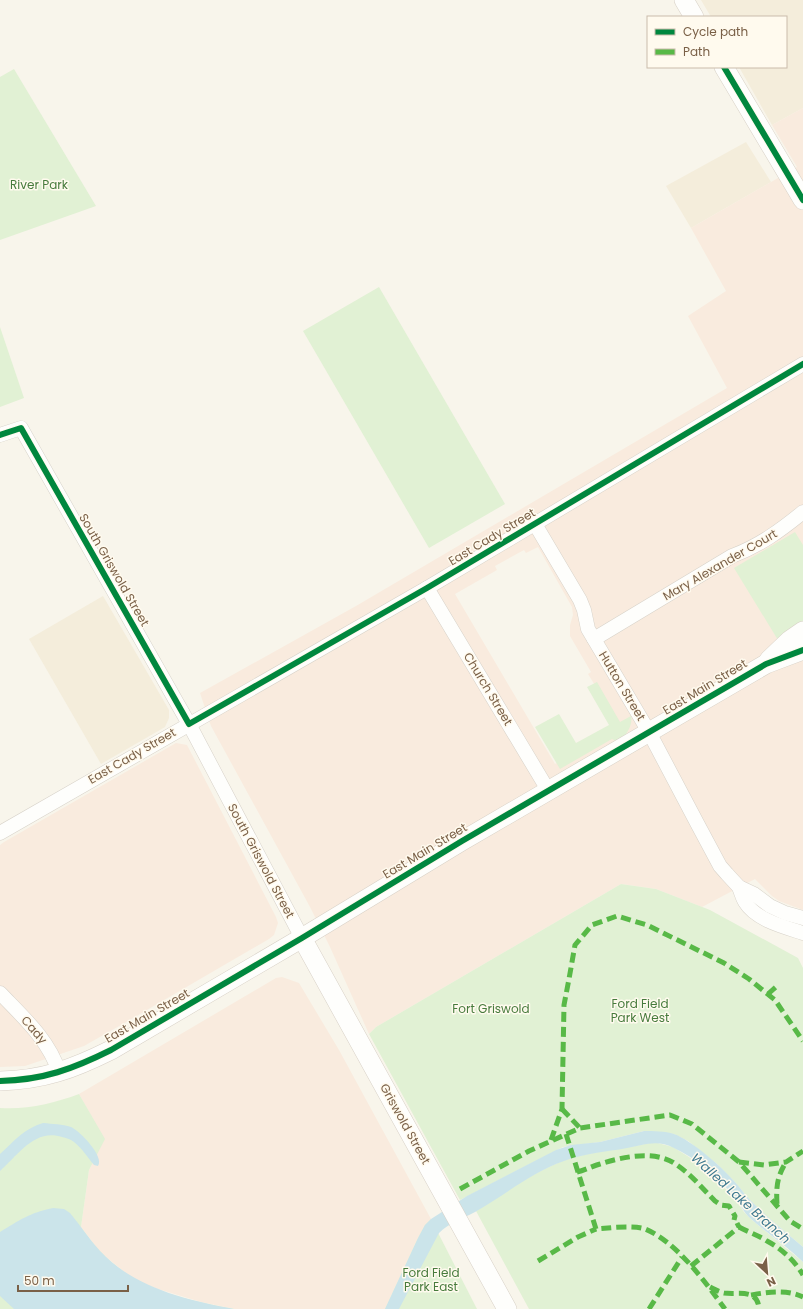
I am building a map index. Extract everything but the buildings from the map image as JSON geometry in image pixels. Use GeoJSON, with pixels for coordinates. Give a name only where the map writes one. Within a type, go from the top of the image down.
{"type":"FeatureCollection","features":[{"type":"Feature","properties":{"kind":"street"},"geometry":{"type":"LineString","coordinates":[[684,0],[693,16]]}},
{"type":"Feature","properties":{"kind":"street"},"geometry":{"type":"LineString","coordinates":[[725,68],[803,200]]}},
{"type":"Feature","properties":{"kind":"street","name":"East Cady Street"},"geometry":{"type":"LineString","coordinates":[[0,833],[427,588],[803,364]]}},
{"type":"Feature","properties":{"kind":"street","name":"South Griswold Street"},"geometry":{"type":"LineString","coordinates":[[0,435],[21,428],[189,724],[302,938]]}},
{"type":"Feature","properties":{"kind":"street","name":"Mary Alexander Court"},"geometry":{"type":"LineString","coordinates":[[594,639],[732,556],[750,549],[771,537],[803,512]]}},
{"type":"Feature","properties":{"kind":"street","name":"Hutton Street"},"geometry":{"type":"LineString","coordinates":[[534,524],[580,600],[588,629],[649,732],[720,866],[739,887],[745,902],[757,914],[770,922],[803,933]]}},
{"type":"Feature","properties":{"kind":"street","name":"Church Street"},"geometry":{"type":"LineString","coordinates":[[427,588],[548,790]]}},
{"type":"Feature","properties":{"kind":"street","name":"East Main Street"},"geometry":{"type":"LineString","coordinates":[[766,664],[790,640],[803,631]]}},
{"type":"Feature","properties":{"kind":"street","name":"East Main Street"},"geometry":{"type":"LineString","coordinates":[[0,1081],[35,1078],[59,1072],[84,1064],[111,1050],[302,938],[548,790],[766,664],[803,650]]}},
{"type":"Feature","properties":{"kind":"street","name":"Hutton Street"},"geometry":{"type":"LineString","coordinates":[[739,887],[754,894],[777,910],[803,918]]}},
{"type":"Feature","properties":{"kind":"street","name":"Griswold Street"},"geometry":{"type":"LineString","coordinates":[[302,938],[507,1309]]}},
{"type":"Feature","properties":{"kind":"street","name":"Cady"},"geometry":{"type":"LineString","coordinates":[[0,993],[47,1044],[56,1061],[59,1072]]}},
{"type":"Feature","properties":{"kind":"shaded area"},"geometry":{"type":"Polygon","coordinates":[[[701,0],[803,0],[803,108],[772,125],[740,68],[787,68],[787,16],[710,16],[701,0]]]}},
{"type":"Feature","properties":{"kind":"shaded area"},"geometry":{"type":"Polygon","coordinates":[[[803,108],[803,910],[779,901],[755,879],[702,907],[656,889],[621,884],[376,1027],[369,1034],[330,947],[310,907],[211,726],[200,693],[356,606],[727,388],[688,316],[726,291],[691,228],[797,167],[772,125],[803,108]],[[538,547],[526,553],[524,550],[495,566],[497,570],[455,594],[555,764],[620,726],[588,674],[591,672],[570,636],[570,625],[573,615],[572,607],[538,547]]]}},
{"type":"Feature","properties":{"kind":"shaded area"},"geometry":{"type":"Polygon","coordinates":[[[746,142],[771,182],[691,228],[666,186],[746,142]]]}},
{"type":"Feature","properties":{"kind":"shaded area"},"geometry":{"type":"Polygon","coordinates":[[[103,596],[169,710],[169,718],[165,727],[101,764],[29,639],[103,596]]]}},
{"type":"Feature","properties":{"kind":"shaded area"},"geometry":{"type":"Polygon","coordinates":[[[176,743],[187,745],[276,917],[278,923],[274,935],[84,1046],[25,1066],[0,1067],[0,845],[176,743]]]}},
{"type":"Feature","properties":{"kind":"shaded area"},"geometry":{"type":"Polygon","coordinates":[[[282,977],[299,983],[339,1050],[431,1219],[418,1238],[385,1309],[234,1309],[201,1302],[139,1282],[100,1252],[81,1227],[89,1170],[104,1139],[79,1094],[276,978],[282,977]]]}},
{"type":"Feature","properties":{"kind":"green space","name":"River Park"},"geometry":{"type":"Polygon","coordinates":[[[14,69],[96,206],[0,240],[0,77],[14,69]]]}},
{"type":"Feature","properties":{"kind":"green space"},"geometry":{"type":"Polygon","coordinates":[[[379,287],[505,504],[429,548],[303,331],[379,287]]]}},
{"type":"Feature","properties":{"kind":"green space"},"geometry":{"type":"Polygon","coordinates":[[[0,327],[24,398],[0,407],[0,327]]]}},
{"type":"Feature","properties":{"kind":"green space"},"geometry":{"type":"Polygon","coordinates":[[[795,532],[803,545],[803,627],[781,645],[734,568],[795,532]]]}},
{"type":"Feature","properties":{"kind":"green space"},"geometry":{"type":"Polygon","coordinates":[[[597,682],[620,722],[631,716],[629,729],[622,740],[616,741],[612,739],[560,769],[535,727],[559,714],[576,743],[609,725],[587,687],[597,682]]]}},
{"type":"Feature","properties":{"kind":"green space","name":"Ford Field Park West"},"geometry":{"type":"Polygon","coordinates":[[[621,884],[656,889],[710,910],[798,958],[803,968],[803,1247],[763,1213],[717,1164],[688,1141],[674,1134],[644,1131],[600,1142],[563,1147],[460,1200],[369,1034],[376,1027],[621,884]]]}},
{"type":"Feature","properties":{"kind":"green space"},"geometry":{"type":"Polygon","coordinates":[[[79,1094],[105,1139],[89,1170],[81,1227],[104,1255],[129,1276],[139,1282],[173,1295],[198,1302],[234,1309],[0,1309],[0,1108],[20,1108],[40,1105],[79,1094]]]}},
{"type":"Feature","properties":{"kind":"green space"},"geometry":{"type":"Polygon","coordinates":[[[654,1142],[673,1147],[706,1170],[734,1197],[744,1212],[752,1220],[803,1262],[803,1309],[529,1309],[476,1211],[538,1172],[565,1160],[587,1154],[654,1142]]]}},
{"type":"Feature","properties":{"kind":"green space","name":"Ford Field Park East"},"geometry":{"type":"Polygon","coordinates":[[[431,1219],[477,1309],[385,1309],[418,1238],[425,1225],[431,1219]]]}},
{"type":"Feature","properties":{"kind":"water"},"geometry":{"type":"Polygon","coordinates":[[[43,1123],[64,1125],[75,1129],[95,1151],[99,1162],[98,1166],[94,1165],[80,1147],[70,1139],[52,1135],[43,1136],[35,1140],[20,1151],[0,1171],[0,1154],[25,1132],[43,1123]]]}},
{"type":"Feature","properties":{"kind":"water","name":"Walled Lake Branch"},"geometry":{"type":"Polygon","coordinates":[[[644,1131],[674,1134],[706,1154],[729,1175],[756,1206],[803,1247],[803,1262],[751,1219],[727,1188],[713,1175],[682,1152],[668,1145],[656,1143],[580,1156],[564,1161],[530,1177],[475,1212],[447,1226],[439,1233],[399,1309],[385,1309],[418,1238],[425,1225],[431,1219],[467,1196],[556,1150],[571,1145],[600,1142],[644,1131]]]}},
{"type":"Feature","properties":{"kind":"water"},"geometry":{"type":"Polygon","coordinates":[[[53,1208],[64,1209],[70,1213],[100,1251],[114,1264],[145,1283],[180,1296],[234,1309],[14,1309],[0,1296],[0,1232],[19,1220],[53,1208]]]}},
{"type":"Feature","properties":{"kind":"marked path"},"geometry":{"type":"LineString","coordinates":[[551,1140],[562,1109],[564,1005],[575,945],[592,925],[617,916],[647,925],[724,963],[749,979],[775,1000],[803,1041]]}},
{"type":"Feature","properties":{"kind":"marked path"},"geometry":{"type":"LineString","coordinates":[[768,994],[777,986]]}},
{"type":"Feature","properties":{"kind":"marked path"},"geometry":{"type":"LineString","coordinates":[[562,1109],[580,1128]]}},
{"type":"Feature","properties":{"kind":"marked path"},"geometry":{"type":"LineString","coordinates":[[460,1189],[529,1151],[580,1128],[670,1115],[692,1124],[739,1162],[790,1221],[803,1229]]}},
{"type":"Feature","properties":{"kind":"marked path"},"geometry":{"type":"LineString","coordinates":[[566,1134],[596,1229],[634,1227],[645,1229],[657,1235],[668,1243],[690,1264],[725,1309]]}},
{"type":"Feature","properties":{"kind":"marked path"},"geometry":{"type":"LineString","coordinates":[[739,1162],[764,1165],[786,1162],[803,1151]]}},
{"type":"Feature","properties":{"kind":"marked path"},"geometry":{"type":"LineString","coordinates":[[577,1172],[609,1161],[628,1157],[648,1156],[666,1159],[685,1171],[715,1201],[721,1205],[729,1206],[735,1216],[734,1220]]}},
{"type":"Feature","properties":{"kind":"marked path"},"geometry":{"type":"LineString","coordinates":[[777,1204],[778,1182],[786,1162]]}},
{"type":"Feature","properties":{"kind":"marked path"},"geometry":{"type":"LineString","coordinates":[[691,1266],[739,1227],[737,1223]]}},
{"type":"Feature","properties":{"kind":"marked path"},"geometry":{"type":"LineString","coordinates":[[739,1227],[778,1248],[792,1260],[803,1275]]}},
{"type":"Feature","properties":{"kind":"marked path"},"geometry":{"type":"LineString","coordinates":[[538,1261],[578,1237],[596,1229]]}},
{"type":"Feature","properties":{"kind":"marked path"},"geometry":{"type":"LineString","coordinates":[[649,1309],[682,1257]]}},
{"type":"Feature","properties":{"kind":"marked path"},"geometry":{"type":"LineString","coordinates":[[710,1287],[724,1293],[741,1293],[751,1295],[758,1302],[759,1309]]}},
{"type":"Feature","properties":{"kind":"marked path"},"geometry":{"type":"LineString","coordinates":[[751,1295],[784,1292],[797,1294],[803,1297]]}},
{"type":"Feature","properties":{"kind":"cycle path"},"geometry":{"type":"LineString","coordinates":[[725,68],[803,200]]}},
{"type":"Feature","properties":{"kind":"cycle path"},"geometry":{"type":"LineString","coordinates":[[0,435],[21,428],[189,724],[427,588],[803,364]]}},
{"type":"Feature","properties":{"kind":"cycle path"},"geometry":{"type":"LineString","coordinates":[[0,1081],[44,1076],[84,1063],[111,1050],[302,938],[462,841],[766,664],[803,650]]}},
{"type":"Feature","properties":{"kind":"park label","name":"Fort Griswold"},"geometry":{"type":"Point","coordinates":[491,1009]}}]}
